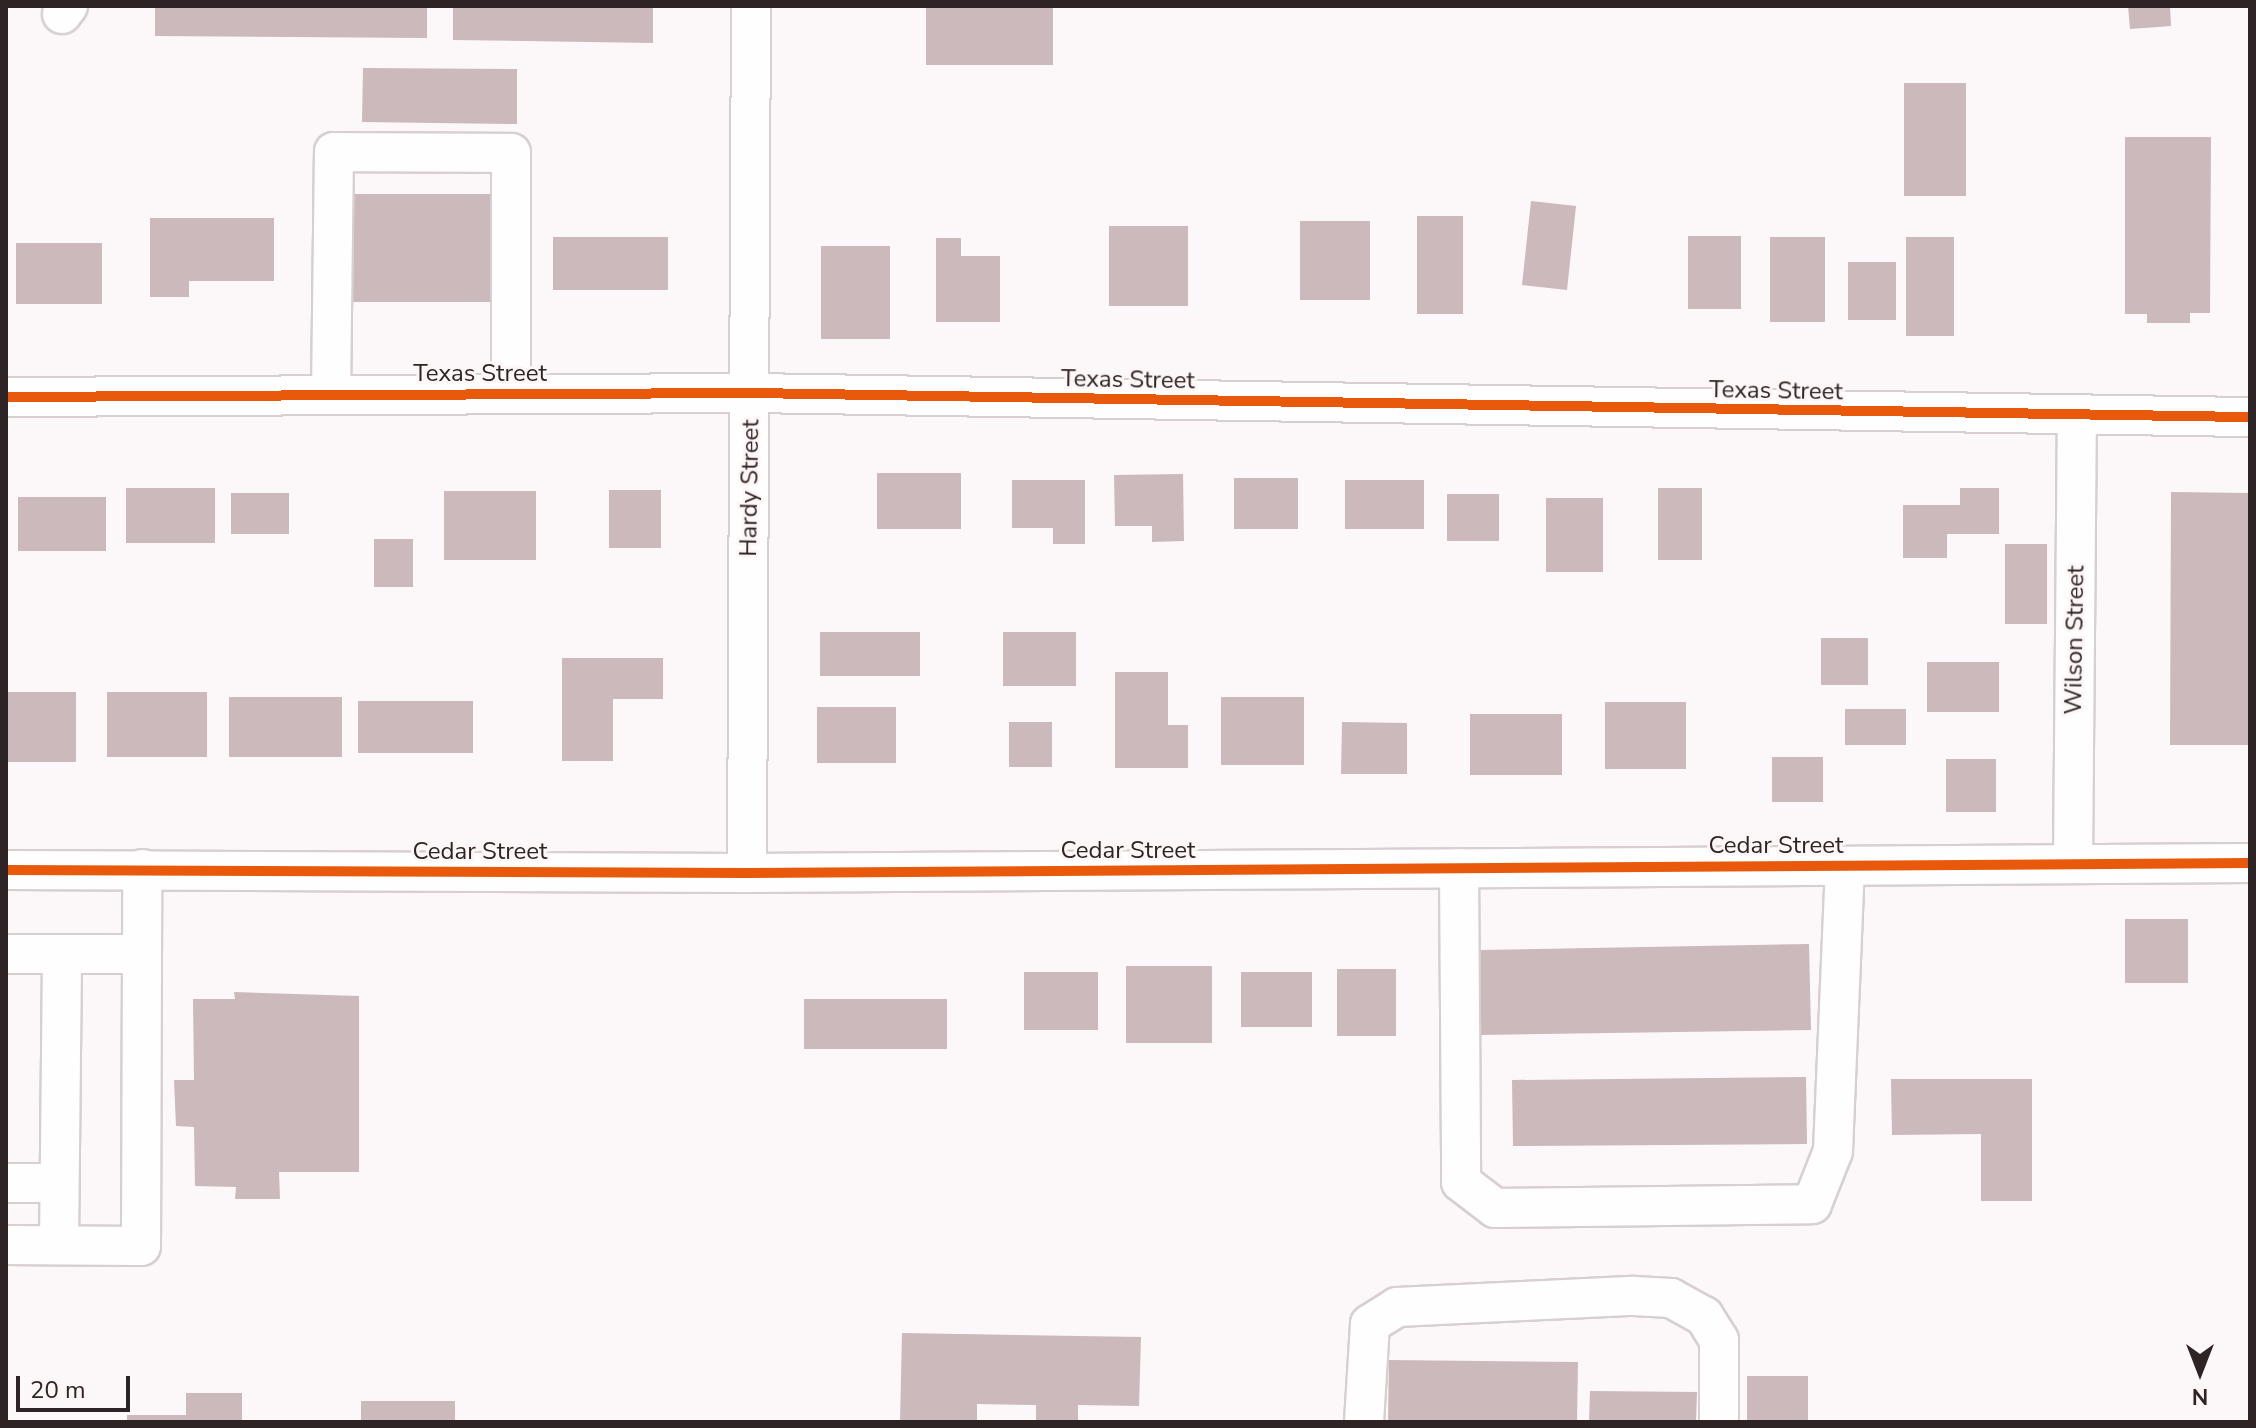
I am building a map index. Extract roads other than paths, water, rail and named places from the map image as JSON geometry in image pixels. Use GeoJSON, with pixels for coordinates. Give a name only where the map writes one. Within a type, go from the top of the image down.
{"type":"FeatureCollection","features":[{"type":"Feature","properties":{"kind":"street","name":"Hardy Street"},"geometry":{"type":"LineString","coordinates":[[747,873],[751,6]]}},
{"type":"Feature","properties":{"kind":"street"},"geometry":{"type":"LineString","coordinates":[[331,395],[334,152],[511,153],[511,394]]}},
{"type":"Feature","properties":{"kind":"street","name":"Texas Street"},"geometry":{"type":"LineString","coordinates":[[6,397],[751,393],[2250,417]]}},
{"type":"Feature","properties":{"kind":"street","name":"Wilson Street"},"geometry":{"type":"LineString","coordinates":[[2073,864],[2077,416]]}},
{"type":"Feature","properties":{"kind":"street","name":"Cedar Street"},"geometry":{"type":"LineString","coordinates":[[6,870],[747,873],[2250,863]]}},
{"type":"Feature","properties":{"kind":"street"},"geometry":{"type":"LineString","coordinates":[[1459,868],[1461,1182],[1495,1208],[1510,1208],[1812,1204],[1833,1151],[1845,866]]}},
{"type":"Feature","properties":{"kind":"street"},"geometry":{"type":"LineString","coordinates":[[6,1245],[141,1246],[142,869]]}},
{"type":"Feature","properties":{"kind":"street"},"geometry":{"type":"LineString","coordinates":[[6,954],[141,954]]}},
{"type":"Feature","properties":{"kind":"street"},"geometry":{"type":"LineString","coordinates":[[59,1245],[62,954]]}},
{"type":"Feature","properties":{"kind":"street"},"geometry":{"type":"LineString","coordinates":[[6,1183],[59,1183]]}},
{"type":"Feature","properties":{"kind":"street"},"geometry":{"type":"LineString","coordinates":[[1364,1422],[1370,1324],[1397,1307],[1634,1296],[1671,1298],[1704,1316],[1719,1340],[1719,1422]]}}]}
